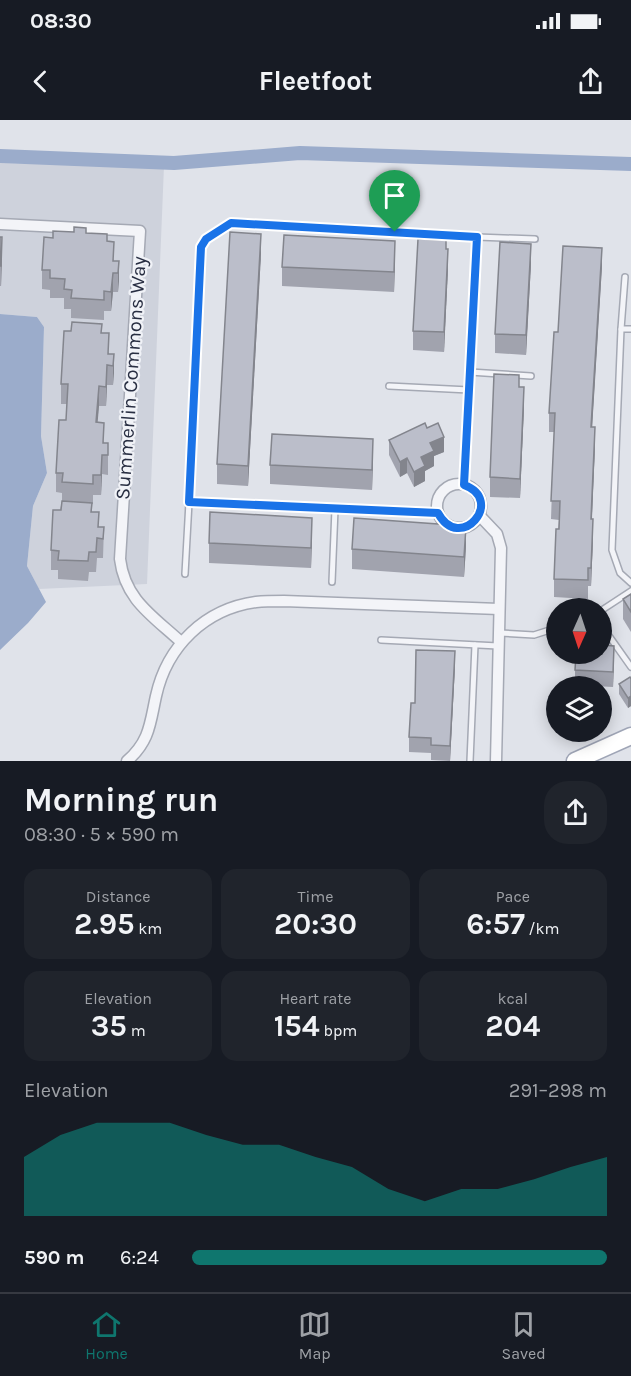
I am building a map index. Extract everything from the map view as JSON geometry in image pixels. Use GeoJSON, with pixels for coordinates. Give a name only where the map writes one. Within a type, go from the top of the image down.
{"type":"FeatureCollection","features":[{"type":"Feature","properties":{"kind":"main road"},"geometry":{"type":"LineString","coordinates":[[575,761],[631,736]]}},
{"type":"Feature","properties":{"kind":"street","name":"Summerlin Commons Way"},"geometry":{"type":"LineString","coordinates":[[0,224],[140,231],[120,559],[122,576],[128,590],[181,642]]}},
{"type":"Feature","properties":{"kind":"street"},"geometry":{"type":"LineString","coordinates":[[456,485],[464,485],[470,487],[478,496],[481,508],[475,521],[462,528],[447,524],[438,513],[439,498],[443,491],[456,485]]}},
{"type":"Feature","properties":{"kind":"street"},"geometry":{"type":"LineString","coordinates":[[479,515],[497,534],[501,548],[496,761]]}},
{"type":"Feature","properties":{"kind":"street"},"geometry":{"type":"LineString","coordinates":[[127,761],[141,747],[148,733],[160,680],[169,659],[195,628],[213,616],[256,602],[284,601],[499,609]]}},
{"type":"Feature","properties":{"kind":"lane"},"geometry":{"type":"LineString","coordinates":[[185,574],[201,247],[206,239],[231,223],[477,237],[535,238]]}},
{"type":"Feature","properties":{"kind":"lane"},"geometry":{"type":"LineString","coordinates":[[464,485],[477,237]]}},
{"type":"Feature","properties":{"kind":"lane"},"geometry":{"type":"LineString","coordinates":[[625,277],[612,550],[620,573],[631,583]]}},
{"type":"Feature","properties":{"kind":"lane"},"geometry":{"type":"LineString","coordinates":[[621,329],[631,329]]}},
{"type":"Feature","properties":{"kind":"lane"},"geometry":{"type":"LineString","coordinates":[[470,372],[531,376]]}},
{"type":"Feature","properties":{"kind":"lane"},"geometry":{"type":"LineString","coordinates":[[389,386],[469,390]]}},
{"type":"Feature","properties":{"kind":"lane"},"geometry":{"type":"LineString","coordinates":[[189,502],[438,513]]}},
{"type":"Feature","properties":{"kind":"lane"},"geometry":{"type":"LineString","coordinates":[[332,582],[335,509]]}},
{"type":"Feature","properties":{"kind":"lane"},"geometry":{"type":"LineString","coordinates":[[612,603],[631,591]]}},
{"type":"Feature","properties":{"kind":"lane"},"geometry":{"type":"LineString","coordinates":[[498,633],[534,635],[546,631]]}},
{"type":"Feature","properties":{"kind":"lane"},"geometry":{"type":"LineString","coordinates":[[381,640],[498,646]]}},
{"type":"Feature","properties":{"kind":"lane"},"geometry":{"type":"LineString","coordinates":[[612,640],[631,667]]}},
{"type":"Feature","properties":{"kind":"lane"},"geometry":{"type":"LineString","coordinates":[[470,761],[475,645]]}},
{"type":"Feature","properties":{"kind":"shaded area"},"geometry":{"type":"Polygon","coordinates":[[[0,163],[164,166],[147,584],[39,589],[27,566],[33,506],[47,473],[41,436],[44,327],[37,317],[0,314],[0,163]]]}},
{"type":"Feature","properties":{"kind":"water"},"geometry":{"type":"Polygon","coordinates":[[[0,314],[37,317],[44,327],[41,436],[47,473],[33,506],[27,566],[46,602],[0,650],[0,314]]]}},
{"type":"Feature","properties":{"kind":"building"},"geometry":{"type":"Polygon","coordinates":[[[74,227],[86,228],[86,233],[107,234],[107,241],[114,242],[113,261],[119,261],[118,273],[113,273],[111,292],[104,291],[104,300],[71,298],[72,290],[64,289],[65,279],[50,278],[50,270],[42,270],[44,237],[53,238],[53,231],[74,232],[74,227]]]}},
{"type":"Feature","properties":{"kind":"building"},"geometry":{"type":"Polygon","coordinates":[[[230,232],[261,234],[248,466],[217,464],[230,232]]]}},
{"type":"Feature","properties":{"kind":"building"},"geometry":{"type":"Polygon","coordinates":[[[284,235],[395,241],[394,272],[282,267],[284,235]]]}},
{"type":"Feature","properties":{"kind":"building"},"geometry":{"type":"Polygon","coordinates":[[[0,237],[2,237],[1,266],[0,266],[0,237]]]}},
{"type":"Feature","properties":{"kind":"building"},"geometry":{"type":"Polygon","coordinates":[[[418,239],[446,240],[446,249],[448,249],[444,332],[413,331],[418,239]]]}},
{"type":"Feature","properties":{"kind":"building"},"geometry":{"type":"Polygon","coordinates":[[[500,242],[531,244],[526,335],[495,334],[500,242]]]}},
{"type":"Feature","properties":{"kind":"building"},"geometry":{"type":"Polygon","coordinates":[[[563,246],[602,248],[591,427],[595,427],[591,568],[588,568],[588,580],[554,579],[556,529],[559,529],[560,501],[551,501],[555,413],[549,413],[554,332],[558,332],[563,246]]]}},
{"type":"Feature","properties":{"kind":"building"},"geometry":{"type":"Polygon","coordinates":[[[72,322],[102,324],[101,333],[109,333],[108,354],[114,354],[113,366],[107,365],[106,387],[99,386],[96,422],[104,423],[103,443],[108,443],[108,455],[102,455],[101,475],[93,475],[93,484],[62,482],[63,473],[56,473],[59,420],[66,420],[68,384],[61,384],[64,331],[71,331],[72,322]]]}},
{"type":"Feature","properties":{"kind":"building"},"geometry":{"type":"Polygon","coordinates":[[[494,374],[519,375],[519,387],[524,387],[520,479],[490,477],[494,374]]]}},
{"type":"Feature","properties":{"kind":"building"},"geometry":{"type":"Polygon","coordinates":[[[425,423],[427,428],[438,423],[444,437],[430,443],[434,451],[421,457],[425,466],[414,472],[407,458],[400,462],[389,440],[425,423]]]}},
{"type":"Feature","properties":{"kind":"building"},"geometry":{"type":"Polygon","coordinates":[[[272,434],[373,439],[372,470],[270,465],[272,434]]]}},
{"type":"Feature","properties":{"kind":"building"},"geometry":{"type":"Polygon","coordinates":[[[62,501],[92,503],[91,512],[99,512],[98,527],[104,527],[103,539],[97,538],[96,552],[89,552],[88,561],[58,560],[59,551],[51,550],[53,510],[61,510],[62,501]]]}},
{"type":"Feature","properties":{"kind":"building"},"geometry":{"type":"Polygon","coordinates":[[[210,512],[312,518],[311,548],[209,543],[210,512]]]}},
{"type":"Feature","properties":{"kind":"building"},"geometry":{"type":"Polygon","coordinates":[[[354,518],[466,526],[464,557],[352,549],[354,518]]]}},
{"type":"Feature","properties":{"kind":"building"},"geometry":{"type":"Polygon","coordinates":[[[631,594],[631,612],[623,599],[631,594]]]}},
{"type":"Feature","properties":{"kind":"building"},"geometry":{"type":"Polygon","coordinates":[[[612,646],[614,646],[613,672],[575,670],[575,664],[612,664],[612,646]]]}},
{"type":"Feature","properties":{"kind":"building"},"geometry":{"type":"Polygon","coordinates":[[[416,650],[455,651],[450,746],[431,745],[431,738],[409,737],[411,703],[415,703],[416,650]]]}},
{"type":"Feature","properties":{"kind":"building"},"geometry":{"type":"Polygon","coordinates":[[[630,677],[631,696],[628,698],[619,684],[630,677]]]}},
{"type":"Feature","properties":{"kind":"waterway"},"geometry":{"type":"LineString","coordinates":[[0,156],[174,163],[300,153],[631,164]]}},
{"type":"Feature","properties":{"kind":"route"},"geometry":{"type":"LineString","coordinates":[[231,223],[395,232],[477,237],[464,485],[475,491],[481,502],[479,515],[475,521],[462,528],[447,524],[438,513],[189,502],[201,247],[206,239],[231,223]]}}]}
